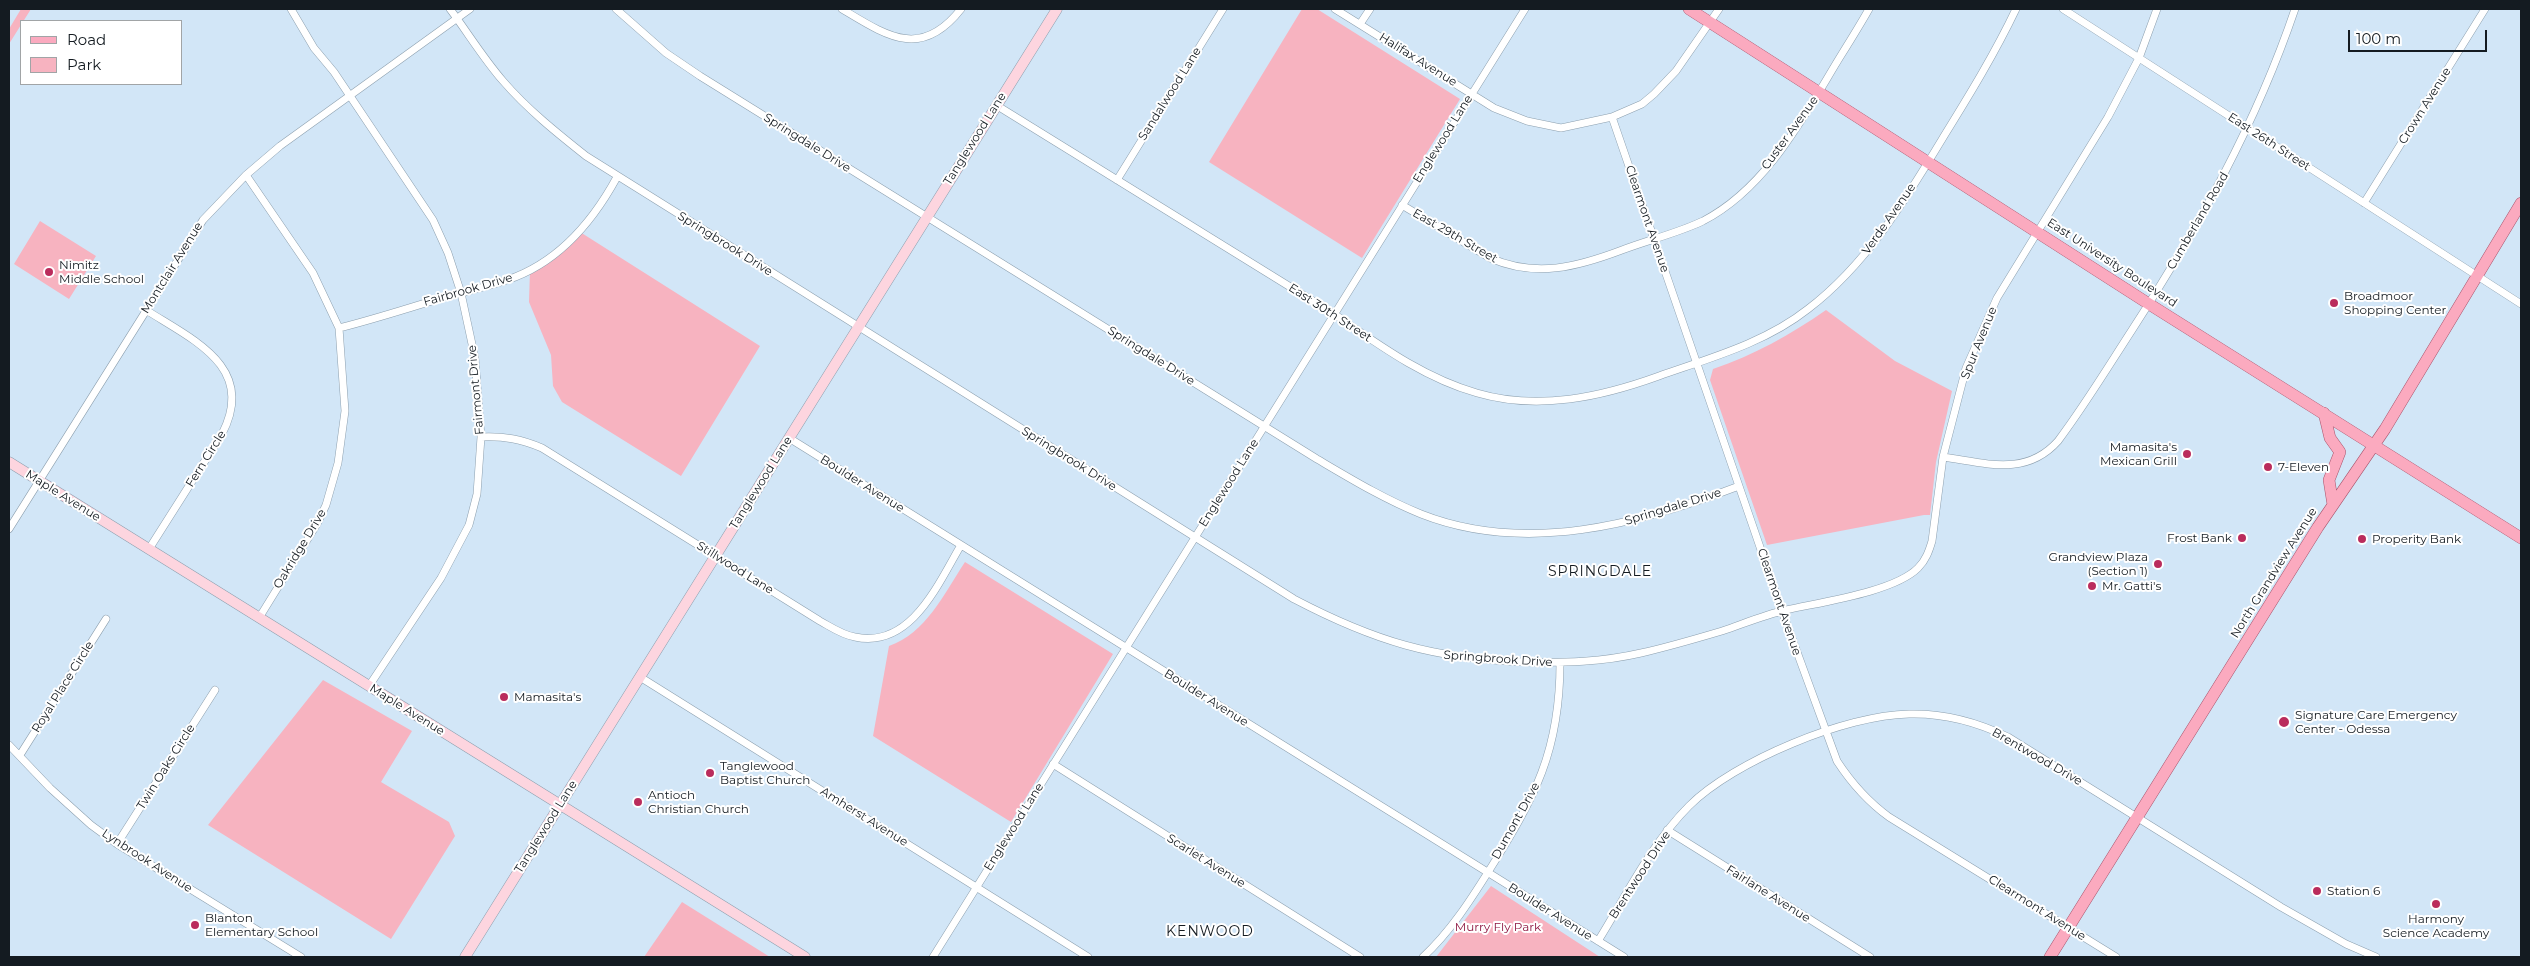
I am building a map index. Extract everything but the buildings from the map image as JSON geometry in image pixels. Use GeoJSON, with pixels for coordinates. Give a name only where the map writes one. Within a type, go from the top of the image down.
{"type":"FeatureCollection","features":[{"type":"Feature","properties":{"kind":"main road","name":"Tanglewood Lane"},"geometry":{"type":"LineString","coordinates":[[465,957],[1057,9]]}},
{"type":"Feature","properties":{"kind":"main road","name":"East University Boulevard"},"geometry":{"type":"LineString","coordinates":[[1689,9],[2149,304],[2521,538]]}},
{"type":"Feature","properties":{"kind":"main road","name":"North Grandview Avenue"},"geometry":{"type":"LineString","coordinates":[[2050,957],[2333,505],[2375,445],[2521,203]]}},
{"type":"Feature","properties":{"kind":"main road"},"geometry":{"type":"LineString","coordinates":[[2324,413],[2330,438],[2340,452],[2329,480],[2333,505]]}},
{"type":"Feature","properties":{"kind":"main road","name":"Maple Avenue"},"geometry":{"type":"LineString","coordinates":[[9,462],[805,957]]}},
{"type":"Feature","properties":{"kind":"street","name":"Fairmont Drive"},"geometry":{"type":"LineString","coordinates":[[291,9],[314,48],[334,72],[433,220],[448,253],[461,293],[475,358],[481,437],[477,494],[469,525],[458,548],[369,686]]}},
{"type":"Feature","properties":{"kind":"street","name":"Springbrook Drive"},"geometry":{"type":"LineString","coordinates":[[450,9],[471,41],[503,82],[544,122],[586,156],[1195,538],[1294,599],[1332,619],[1383,639],[1448,656],[1560,663],[1605,660],[1641,653],[1702,637],[1782,611]]}},
{"type":"Feature","properties":{"kind":"street","name":"Montclair Avenue"},"geometry":{"type":"LineString","coordinates":[[9,529],[203,220],[246,176],[280,146],[348,95],[470,9]]}},
{"type":"Feature","properties":{"kind":"street","name":"Springdale Drive"},"geometry":{"type":"LineString","coordinates":[[616,9],[666,53],[700,76],[1317,459],[1394,502],[1445,522],[1495,531],[1560,532],[1621,524],[1683,507],[1739,486]]}},
{"type":"Feature","properties":{"kind":"street"},"geometry":{"type":"LineString","coordinates":[[842,9],[886,34],[909,39],[939,32],[961,9]]}},
{"type":"Feature","properties":{"kind":"street","name":"Sandalwood Lane"},"geometry":{"type":"LineString","coordinates":[[1117,180],[1223,9]]}},
{"type":"Feature","properties":{"kind":"street","name":"Halifax Avenue"},"geometry":{"type":"LineString","coordinates":[[1335,9],[1494,108],[1519,118],[1561,128],[1612,117],[1628,111],[1654,94],[1676,71],[1719,9]]}},
{"type":"Feature","properties":{"kind":"street"},"geometry":{"type":"LineString","coordinates":[[1360,24],[1370,9]]}},
{"type":"Feature","properties":{"kind":"street","name":"Englewood Lane"},"geometry":{"type":"LineString","coordinates":[[933,957],[1525,9]]}},
{"type":"Feature","properties":{"kind":"street","name":"Custer Avenue"},"geometry":{"type":"LineString","coordinates":[[1654,238],[1703,221],[1723,208],[1755,180],[1782,147],[1820,92],[1869,9]]}},
{"type":"Feature","properties":{"kind":"street","name":"Verde Avenue"},"geometry":{"type":"LineString","coordinates":[[1697,363],[1751,344],[1808,310],[1849,274],[1883,231],[1928,162],[1996,51],[2016,9]]}},
{"type":"Feature","properties":{"kind":"street","name":"East 26th Street"},"geometry":{"type":"LineString","coordinates":[[2063,9],[2521,304]]}},
{"type":"Feature","properties":{"kind":"street","name":"Spur Avenue"},"geometry":{"type":"LineString","coordinates":[[1782,611],[1876,589],[1896,582],[1917,569],[1928,553],[1932,541],[1943,457],[1966,368],[1996,298],[2092,147],[2139,58],[2157,9]]}},
{"type":"Feature","properties":{"kind":"street","name":"Cumberland Road"},"geometry":{"type":"LineString","coordinates":[[1943,457],[2014,464],[2031,462],[2044,456],[2069,427],[2149,304],[2206,210],[2248,129],[2295,9]]}},
{"type":"Feature","properties":{"kind":"street","name":"Crown Avenue"},"geometry":{"type":"LineString","coordinates":[[2364,203],[2485,9]]}},
{"type":"Feature","properties":{"kind":"street","name":"East 30th Street"},"geometry":{"type":"LineString","coordinates":[[996,105],[1334,314],[1377,344],[1435,377],[1460,388],[1498,398],[1546,401],[1586,397],[1633,385],[1697,363]]}},
{"type":"Feature","properties":{"kind":"street","name":"Clearmont Avenue"},"geometry":{"type":"LineString","coordinates":[[1612,117],[1782,611],[1837,761],[1851,783],[1889,817],[2116,957]]}},
{"type":"Feature","properties":{"kind":"street","name":"Oakridge Drive"},"geometry":{"type":"LineString","coordinates":[[246,176],[312,273],[339,328],[345,411],[341,446],[332,487],[317,524],[259,618]]}},
{"type":"Feature","properties":{"kind":"street","name":"Fairbrook Drive"},"geometry":{"type":"LineString","coordinates":[[339,328],[508,280],[544,262],[557,253],[585,226],[617,176]]}},
{"type":"Feature","properties":{"kind":"street","name":"East 29th Street"},"geometry":{"type":"LineString","coordinates":[[1402,205],[1490,258],[1508,265],[1532,270],[1555,269],[1580,264],[1654,238]]}},
{"type":"Feature","properties":{"kind":"street","name":"Fern Circle"},"geometry":{"type":"LineString","coordinates":[[146,310],[211,353],[225,370],[229,380],[232,402],[231,414],[222,434],[149,549]]}},
{"type":"Feature","properties":{"kind":"street","name":"Stillwood Lane"},"geometry":{"type":"LineString","coordinates":[[481,437],[502,436],[523,440],[542,448],[820,621],[844,634],[865,639],[888,635],[909,623],[935,589],[961,545]]}},
{"type":"Feature","properties":{"kind":"street","name":"Boulder Avenue"},"geometry":{"type":"LineString","coordinates":[[789,438],[1624,957]]}},
{"type":"Feature","properties":{"kind":"street","name":"Royal Place Circle"},"geometry":{"type":"LineString","coordinates":[[20,755],[106,619]]}},
{"type":"Feature","properties":{"kind":"street","name":"Dumont Drive"},"geometry":{"type":"LineString","coordinates":[[1422,957],[1464,910],[1524,813],[1547,760],[1555,730],[1560,698],[1560,663]]}},
{"type":"Feature","properties":{"kind":"street","name":"Amherst Avenue"},"geometry":{"type":"LineString","coordinates":[[640,677],[1088,957]]}},
{"type":"Feature","properties":{"kind":"street","name":"Twin Oaks Circle"},"geometry":{"type":"LineString","coordinates":[[117,844],[215,690]]}},
{"type":"Feature","properties":{"kind":"street","name":"Brentwood Drive"},"geometry":{"type":"LineString","coordinates":[[1598,941],[1667,830],[1700,796],[1737,770],[1825,732],[1874,718],[1908,714],[1930,714],[1972,722],[2008,737],[2282,907],[2346,944],[2376,957]]}},
{"type":"Feature","properties":{"kind":"street","name":"Lynbrook Avenue"},"geometry":{"type":"LineString","coordinates":[[9,745],[50,788],[91,825],[117,844],[301,957]]}},
{"type":"Feature","properties":{"kind":"street","name":"Scarlet Avenue"},"geometry":{"type":"LineString","coordinates":[[1053,764],[1360,957]]}},
{"type":"Feature","properties":{"kind":"street","name":"Fairlane Avenue"},"geometry":{"type":"LineString","coordinates":[[1667,830],[1870,957]]}},
{"type":"Feature","properties":{"kind":"green space"},"geometry":{"type":"Polygon","coordinates":[[[21,9],[31,9],[24,20],[20,20],[20,26],[9,44],[9,29],[21,9]]]}},
{"type":"Feature","properties":{"kind":"green space"},"geometry":{"type":"Polygon","coordinates":[[[1302,9],[1317,9],[1460,99],[1362,258],[1209,162],[1302,9]]]}},
{"type":"Feature","properties":{"kind":"green space"},"geometry":{"type":"Polygon","coordinates":[[[40,221],[96,256],[69,299],[14,264],[40,221]]]}},
{"type":"Feature","properties":{"kind":"green space"},"geometry":{"type":"Polygon","coordinates":[[[580,232],[760,346],[681,476],[562,402],[553,386],[551,355],[529,302],[530,270],[580,232]]]}},
{"type":"Feature","properties":{"kind":"green space"},"geometry":{"type":"Polygon","coordinates":[[[1826,310],[1895,361],[1952,391],[1936,462],[1930,515],[1767,545],[1710,380],[1713,369],[1771,344],[1826,310]]]}},
{"type":"Feature","properties":{"kind":"green space"},"geometry":{"type":"Polygon","coordinates":[[[965,562],[1113,654],[1011,822],[873,736],[889,646],[914,632],[924,622],[965,562]]]}},
{"type":"Feature","properties":{"kind":"green space"},"geometry":{"type":"Polygon","coordinates":[[[323,680],[412,731],[381,782],[449,822],[455,836],[391,939],[208,825],[323,680]]]}},
{"type":"Feature","properties":{"kind":"green space","name":"Murry Fly Park"},"geometry":{"type":"Polygon","coordinates":[[[1491,886],[1600,957],[1436,957],[1491,886]]]}},
{"type":"Feature","properties":{"kind":"green space"},"geometry":{"type":"Polygon","coordinates":[[[682,902],[770,957],[644,957],[682,902]]]}},
{"type":"Feature","properties":{"kind":"place","name":"Nimitz Middle School"},"geometry":{"type":"Point","coordinates":[49,272]}},
{"type":"Feature","properties":{"kind":"place","name":"Broadmoor Shopping Center"},"geometry":{"type":"Point","coordinates":[2334,303]}},
{"type":"Feature","properties":{"kind":"place","name":"Mamasita's Mexican Grill"},"geometry":{"type":"Point","coordinates":[2187,454]}},
{"type":"Feature","properties":{"kind":"place","name":"7-Eleven"},"geometry":{"type":"Point","coordinates":[2268,467]}},
{"type":"Feature","properties":{"kind":"place","name":"Frost Bank"},"geometry":{"type":"Point","coordinates":[2242,538]}},
{"type":"Feature","properties":{"kind":"place","name":"Properity Bank"},"geometry":{"type":"Point","coordinates":[2362,539]}},
{"type":"Feature","properties":{"kind":"place","name":"Grandview Plaza (Section 1)"},"geometry":{"type":"Point","coordinates":[2158,564]}},
{"type":"Feature","properties":{"kind":"place","name":"Mr. Gatti's"},"geometry":{"type":"Point","coordinates":[2092,586]}},
{"type":"Feature","properties":{"kind":"place","name":"Mamasita's"},"geometry":{"type":"Point","coordinates":[504,697]}},
{"type":"Feature","properties":{"kind":"place","name":"Signature Care Emergency Center - Odessa"},"geometry":{"type":"Point","coordinates":[2284,722]}},
{"type":"Feature","properties":{"kind":"place","name":"Tanglewood Baptist Church"},"geometry":{"type":"Point","coordinates":[710,773]}},
{"type":"Feature","properties":{"kind":"place","name":"Antioch Christian Church"},"geometry":{"type":"Point","coordinates":[638,802]}},
{"type":"Feature","properties":{"kind":"place","name":"Station 6"},"geometry":{"type":"Point","coordinates":[2317,891]}},
{"type":"Feature","properties":{"kind":"place","name":"Harmony Science Academy"},"geometry":{"type":"Point","coordinates":[2436,904]}},
{"type":"Feature","properties":{"kind":"place","name":"Blanton Elementary School"},"geometry":{"type":"Point","coordinates":[195,925]}},
{"type":"Feature","properties":{"kind":"district","name":"SPRINGDALE"},"geometry":{"type":"Point","coordinates":[1600,572]}},
{"type":"Feature","properties":{"kind":"district","name":"KENWOOD"},"geometry":{"type":"Point","coordinates":[1210,932]}}]}
